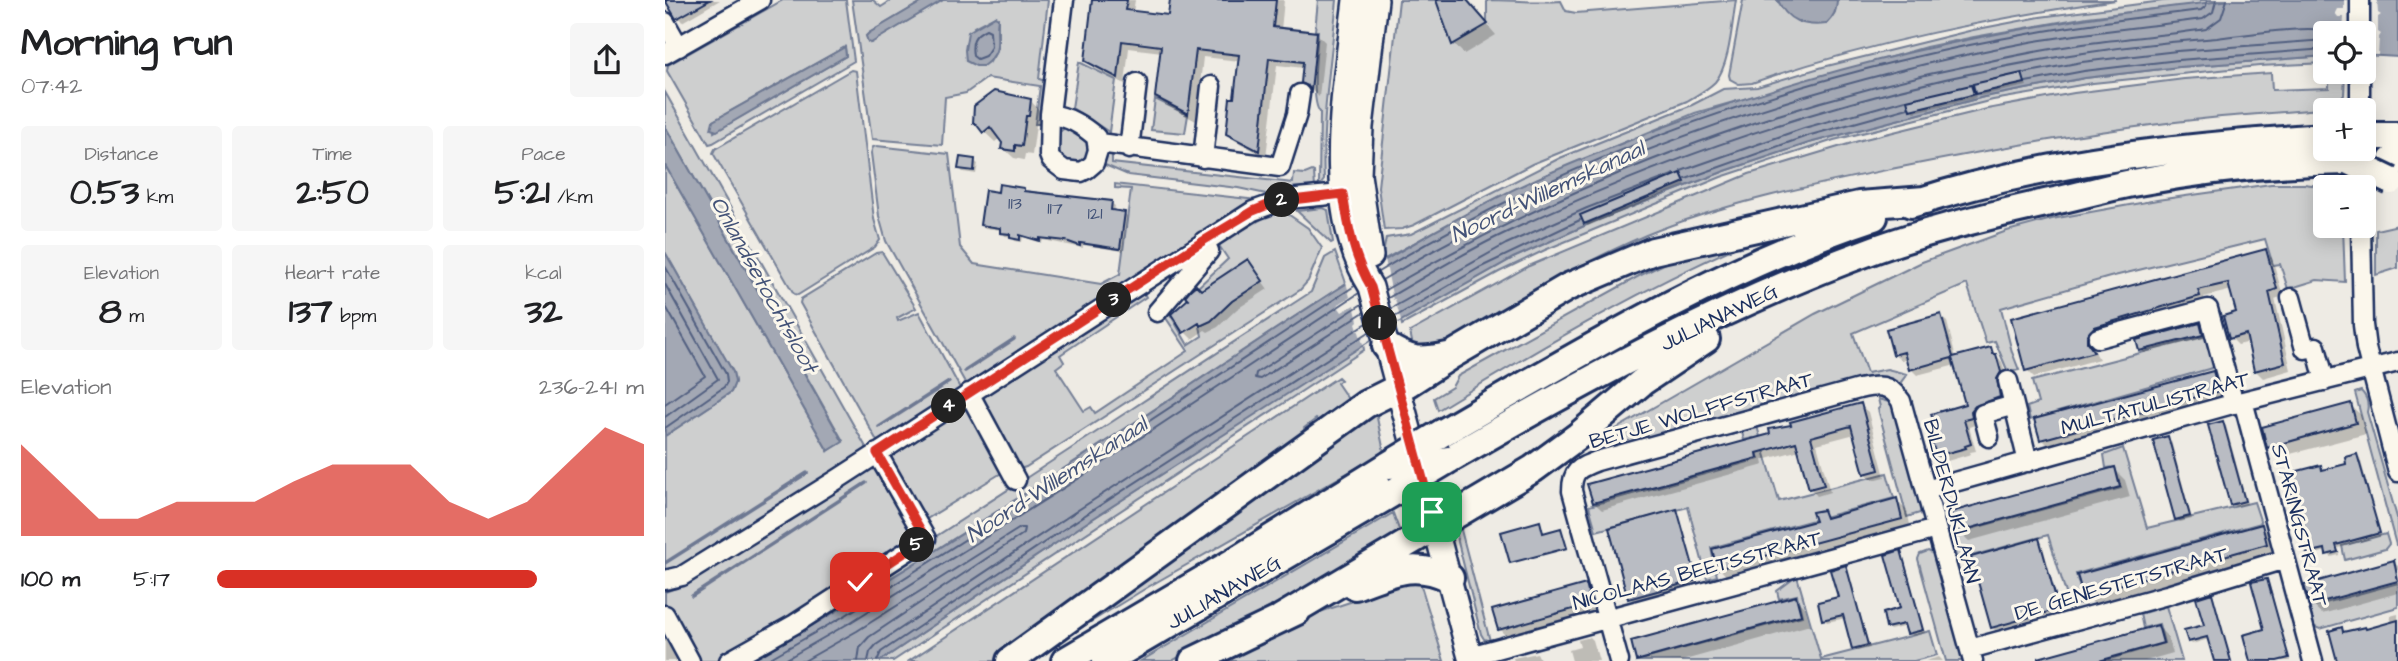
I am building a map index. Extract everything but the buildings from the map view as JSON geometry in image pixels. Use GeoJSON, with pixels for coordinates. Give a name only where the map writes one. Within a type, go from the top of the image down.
{"type":"FeatureCollection","features":[{"type":"Feature","properties":{"kind":"highway"},"geometry":{"type":"LineString","coordinates":[[2376,144],[2395,156]]}},
{"type":"Feature","properties":{"kind":"highway","name":"JULIANAWEG"},"geometry":{"type":"LineString","coordinates":[[1065,661],[1230,564],[1442,433],[1609,337],[1691,293],[1800,244],[1925,200],[2037,171],[2117,156],[2199,146],[2313,151]]}},
{"type":"Feature","properties":{"kind":"highway"},"geometry":{"type":"LineString","coordinates":[[2376,155],[2395,156]]}},
{"type":"Feature","properties":{"kind":"highway","name":"JULIANAWEG"},"geometry":{"type":"LineString","coordinates":[[1106,661],[1559,396],[1765,293],[1877,249],[1937,230],[2137,182],[2313,156]]}},
{"type":"Feature","properties":{"kind":"highway"},"geometry":{"type":"LineString","coordinates":[[1010,661],[1366,404],[1398,389],[1568,288],[1606,269],[1653,251],[1859,205],[1925,200]]}},
{"type":"Feature","properties":{"kind":"highway"},"geometry":{"type":"LineString","coordinates":[[1281,618],[1548,459],[1667,364],[1815,273]]}},
{"type":"Feature","properties":{"kind":"highway"},"geometry":{"type":"LineString","coordinates":[[1384,339],[1401,355],[1415,360],[1426,361],[1450,356]]}},
{"type":"Feature","properties":{"kind":"highway"},"geometry":{"type":"LineString","coordinates":[[1193,661],[1281,618],[1359,585],[1413,568],[1437,572],[1450,579]]}},
{"type":"Feature","properties":{"kind":"main road"},"geometry":{"type":"LineString","coordinates":[[1355,0],[1340,131],[1384,339],[1471,658]]}},
{"type":"Feature","properties":{"kind":"main road"},"geometry":{"type":"LineString","coordinates":[[1352,193],[1359,175],[1361,127],[1376,0]]}},
{"type":"Feature","properties":{"kind":"street"},"geometry":{"type":"LineString","coordinates":[[665,22],[672,50],[760,0]]}},
{"type":"Feature","properties":{"kind":"street"},"geometry":{"type":"LineString","coordinates":[[1050,114],[1065,117],[1083,126],[1096,137],[1098,143],[1094,163],[1087,169],[1080,172],[1064,170],[1054,164],[1049,155],[1050,114],[1064,0]]}},
{"type":"Feature","properties":{"kind":"street"},"geometry":{"type":"LineString","coordinates":[[2360,0],[2360,21]]}},
{"type":"Feature","properties":{"kind":"street"},"geometry":{"type":"LineString","coordinates":[[1129,149],[1137,83]]}},
{"type":"Feature","properties":{"kind":"street"},"geometry":{"type":"LineString","coordinates":[[1203,158],[1211,86]]}},
{"type":"Feature","properties":{"kind":"street"},"geometry":{"type":"LineString","coordinates":[[1098,143],[1280,167],[1297,114],[1300,94]]}},
{"type":"Feature","properties":{"kind":"street"},"geometry":{"type":"LineString","coordinates":[[665,580],[682,576],[1253,211],[1275,202],[1352,193]]}},
{"type":"Feature","properties":{"kind":"street"},"geometry":{"type":"LineString","coordinates":[[2361,238],[2363,326],[2371,369],[2398,472]]}},
{"type":"Feature","properties":{"kind":"street"},"geometry":{"type":"LineString","coordinates":[[1157,312],[1209,251],[1203,241]]}},
{"type":"Feature","properties":{"kind":"street"},"geometry":{"type":"LineString","coordinates":[[2291,298],[2305,349],[2316,347],[2325,381]]}},
{"type":"Feature","properties":{"kind":"street","name":"STARINGSTRAAT"},"geometry":{"type":"LineString","coordinates":[[2098,338],[2209,309],[2239,403],[2313,661]]}},
{"type":"Feature","properties":{"kind":"street","name":"MULTATULISTRAAT"},"geometry":{"type":"LineString","coordinates":[[1926,490],[2398,362]]}},
{"type":"Feature","properties":{"kind":"street"},"geometry":{"type":"LineString","coordinates":[[2008,382],[2028,462]]}},
{"type":"Feature","properties":{"kind":"street","name":"BILDERDIJKLAAN"},"geometry":{"type":"LineString","coordinates":[[1859,389],[1884,386],[1894,390],[1901,401],[1971,655]]}},
{"type":"Feature","properties":{"kind":"street","name":"BETJE WOLFFSTRAAT"},"geometry":{"type":"LineString","coordinates":[[1607,617],[1571,491],[1572,478],[1576,471],[1597,461],[1859,389]]}},
{"type":"Feature","properties":{"kind":"street"},"geometry":{"type":"LineString","coordinates":[[969,393],[1016,480]]}},
{"type":"Feature","properties":{"kind":"street"},"geometry":{"type":"LineString","coordinates":[[1989,438],[1983,414],[2014,405]]}},
{"type":"Feature","properties":{"kind":"street"},"geometry":{"type":"LineString","coordinates":[[729,661],[795,624],[926,539],[877,453]]}},
{"type":"Feature","properties":{"kind":"street","name":"NICOLAAS BEETSSTRAAT"},"geometry":{"type":"LineString","coordinates":[[1471,658],[1607,617],[1936,530]]}},
{"type":"Feature","properties":{"kind":"street","name":"DE GENESTETSTRAAT"},"geometry":{"type":"LineString","coordinates":[[1971,655],[2285,559]]}},
{"type":"Feature","properties":{"kind":"street"},"geometry":{"type":"LineString","coordinates":[[665,615],[690,661]]}},
{"type":"Feature","properties":{"kind":"street"},"geometry":{"type":"LineString","coordinates":[[1607,617],[1619,661]]}},
{"type":"Feature","properties":{"kind":"shaded area"},"geometry":{"type":"Polygon","coordinates":[[[783,0],[846,0],[854,61],[713,143],[709,144],[667,71],[668,65],[783,0]],[[845,47],[713,121],[714,132],[846,56],[845,47]]]}},
{"type":"Feature","properties":{"kind":"shaded area"},"geometry":{"type":"Polygon","coordinates":[[[852,0],[873,0],[881,7],[892,0],[925,0],[869,33],[866,36],[870,43],[943,0],[1048,0],[1039,79],[1049,82],[1044,124],[1035,124],[1040,86],[987,78],[966,93],[945,97],[942,145],[872,139],[852,0]],[[995,16],[974,27],[990,62],[998,48],[998,18],[995,16]]]}},
{"type":"Feature","properties":{"kind":"shaded area"},"geometry":{"type":"Polygon","coordinates":[[[1318,0],[1337,0],[1325,112],[1324,180],[1321,184],[1320,112],[1315,97],[1318,0]]]}},
{"type":"Feature","properties":{"kind":"shaded area"},"geometry":{"type":"Polygon","coordinates":[[[1399,0],[1436,0],[1487,24],[1487,0],[1561,1],[1566,11],[1576,13],[1736,0],[1724,65],[1715,82],[1702,92],[1687,101],[1532,164],[1414,225],[1384,230],[1378,187],[1399,0]]]}},
{"type":"Feature","properties":{"kind":"shaded area"},"geometry":{"type":"Polygon","coordinates":[[[1743,0],[1778,0],[1826,24],[1835,12],[1837,0],[2116,0],[2024,15],[1887,43],[1752,83],[1739,84],[1730,79],[1729,75],[1743,0]]]}},
{"type":"Feature","properties":{"kind":"shaded area"},"geometry":{"type":"Polygon","coordinates":[[[2170,0],[2235,0],[2087,17],[1926,47],[1695,113],[1541,177],[1487,203],[1385,259],[1383,254],[1386,238],[1411,234],[1560,158],[1692,105],[1723,89],[1757,87],[1823,67],[1973,30],[2040,17],[2170,0]]]}},
{"type":"Feature","properties":{"kind":"shaded area"},"geometry":{"type":"Polygon","coordinates":[[[2313,57],[2313,64],[2259,66],[2093,83],[1993,100],[1834,140],[1721,177],[1545,250],[1402,325],[1401,321],[1513,258],[1593,222],[1725,171],[1809,143],[1984,97],[2085,78],[2179,67],[2313,57]]]}},
{"type":"Feature","properties":{"kind":"shaded area"},"geometry":{"type":"Polygon","coordinates":[[[1079,62],[1116,80],[1109,132],[1072,108],[1079,62]]]}},
{"type":"Feature","properties":{"kind":"shaded area"},"geometry":{"type":"Polygon","coordinates":[[[851,70],[856,71],[874,219],[880,240],[875,247],[798,295],[794,294],[713,153],[715,149],[851,70]]]}},
{"type":"Feature","properties":{"kind":"shaded area"},"geometry":{"type":"Polygon","coordinates":[[[2271,73],[2272,90],[2329,88],[2329,84],[2344,84],[2344,95],[2341,98],[2313,98],[2313,110],[2179,121],[2097,132],[1932,161],[1767,196],[1646,235],[1564,275],[1432,351],[1414,351],[1410,332],[1529,266],[1749,174],[1865,139],[1987,109],[2074,93],[2184,79],[2271,73]]]}},
{"type":"Feature","properties":{"kind":"shaded area"},"geometry":{"type":"Polygon","coordinates":[[[665,92],[867,449],[665,577],[665,436],[731,392],[735,382],[733,372],[665,252],[665,165],[828,451],[843,441],[665,126],[665,92]]]}},
{"type":"Feature","properties":{"kind":"shaded area"},"geometry":{"type":"Polygon","coordinates":[[[1155,99],[1188,115],[1185,133],[1151,130],[1155,99]]]}},
{"type":"Feature","properties":{"kind":"shaded area"},"geometry":{"type":"Polygon","coordinates":[[[1067,126],[1090,144],[1087,157],[1080,162],[1070,162],[1059,157],[1054,144],[1056,135],[1067,126]]]}},
{"type":"Feature","properties":{"kind":"shaded area"},"geometry":{"type":"Polygon","coordinates":[[[873,147],[949,154],[960,247],[974,264],[1101,284],[1120,274],[1131,189],[1115,188],[1115,184],[1257,200],[967,386],[886,241],[879,216],[871,153],[873,147]]]}},
{"type":"Feature","properties":{"kind":"shaded area"},"geometry":{"type":"Polygon","coordinates":[[[1105,152],[1112,153],[1112,163],[1293,183],[1294,173],[1305,174],[1312,171],[1315,189],[1271,195],[1238,188],[1128,175],[1105,165],[1105,152]]]}},
{"type":"Feature","properties":{"kind":"shaded area"},"geometry":{"type":"Polygon","coordinates":[[[2271,184],[2313,185],[2313,238],[2343,238],[2345,282],[2317,280],[2288,289],[2280,264],[2273,265],[2265,239],[2110,277],[2001,308],[2019,370],[2008,372],[1995,341],[1986,343],[1967,284],[1853,333],[1867,373],[1887,369],[1907,374],[1898,386],[1625,445],[1619,437],[1609,433],[1815,314],[1922,262],[2007,231],[2052,219],[2157,200],[2271,184]]]}},
{"type":"Feature","properties":{"kind":"shaded area"},"geometry":{"type":"Polygon","coordinates":[[[1322,208],[1328,210],[1331,243],[1297,211],[1322,208]]]}},
{"type":"Feature","properties":{"kind":"shaded area"},"geometry":{"type":"Polygon","coordinates":[[[1285,212],[1308,228],[1322,248],[1308,281],[1300,290],[1026,467],[1016,470],[979,394],[1142,290],[1146,297],[1060,355],[1064,362],[1056,368],[1084,411],[1091,407],[1095,413],[1188,351],[1162,312],[1166,307],[1188,345],[1202,336],[1200,326],[1211,321],[1232,301],[1262,281],[1201,290],[1198,287],[1228,259],[1218,244],[1269,215],[1285,212]]]}},
{"type":"Feature","properties":{"kind":"shaded area"},"geometry":{"type":"Polygon","coordinates":[[[2398,225],[2398,268],[2376,275],[2376,238],[2376,230],[2398,225]]]}},
{"type":"Feature","properties":{"kind":"shaded area"},"geometry":{"type":"Polygon","coordinates":[[[1769,233],[1642,293],[1559,338],[1438,410],[1434,398],[1452,387],[1458,376],[1639,276],[1710,244],[1769,233]]]}},
{"type":"Feature","properties":{"kind":"shaded area"},"geometry":{"type":"Polygon","coordinates":[[[882,252],[916,308],[897,318],[898,321],[919,312],[961,390],[877,441],[800,303],[801,299],[876,253],[882,252]]]}},
{"type":"Feature","properties":{"kind":"shaded area"},"geometry":{"type":"Polygon","coordinates":[[[1335,252],[1346,283],[902,571],[751,661],[736,661],[953,525],[1311,292],[1325,258],[1335,252]]]}},
{"type":"Feature","properties":{"kind":"shaded area"},"geometry":{"type":"Polygon","coordinates":[[[2210,335],[2219,366],[2030,420],[2027,407],[2038,403],[2032,381],[2210,335]]]}},
{"type":"Feature","properties":{"kind":"shaded area"},"geometry":{"type":"Polygon","coordinates":[[[1363,344],[1364,350],[893,661],[880,661],[1083,525],[1363,344]]]}},
{"type":"Feature","properties":{"kind":"shaded area"},"geometry":{"type":"Polygon","coordinates":[[[1338,377],[1341,380],[1337,383],[1348,399],[1351,397],[1354,402],[1336,407],[1319,421],[1316,419],[1304,428],[1305,431],[1266,459],[1268,463],[999,661],[909,661],[1338,377]]]}},
{"type":"Feature","properties":{"kind":"shaded area"},"geometry":{"type":"Polygon","coordinates":[[[2361,391],[2367,401],[2367,412],[2398,521],[2398,545],[2355,393],[2361,391]]]}},
{"type":"Feature","properties":{"kind":"shaded area"},"geometry":{"type":"Polygon","coordinates":[[[1878,399],[1889,402],[1895,409],[1922,507],[1920,513],[1907,517],[1878,409],[1878,399]]]}},
{"type":"Feature","properties":{"kind":"shaded area"},"geometry":{"type":"Polygon","coordinates":[[[964,405],[1003,472],[925,520],[887,458],[964,405]]]}},
{"type":"Feature","properties":{"kind":"shaded area"},"geometry":{"type":"Polygon","coordinates":[[[1375,408],[1384,452],[1148,587],[1027,661],[1375,408]]]}},
{"type":"Feature","properties":{"kind":"shaded area"},"geometry":{"type":"Polygon","coordinates":[[[1756,423],[1779,501],[1887,473],[1894,498],[1711,548],[1717,576],[1707,579],[1688,507],[1596,531],[1589,506],[1759,459],[1753,438],[1744,440],[1742,432],[1747,426],[1756,423]]]}},
{"type":"Feature","properties":{"kind":"shaded area"},"geometry":{"type":"Polygon","coordinates":[[[2123,448],[2147,528],[2254,502],[2261,523],[2076,574],[2082,596],[2085,596],[2087,602],[2070,606],[2048,535],[1957,560],[1943,509],[1949,505],[1956,533],[2121,488],[2115,467],[2106,468],[2104,455],[2123,448]]]}},
{"type":"Feature","properties":{"kind":"shaded area"},"geometry":{"type":"Polygon","coordinates":[[[870,464],[880,475],[910,527],[913,535],[911,540],[764,636],[716,661],[695,661],[665,608],[665,592],[681,586],[870,464]]]}},
{"type":"Feature","properties":{"kind":"shaded area"},"geometry":{"type":"Polygon","coordinates":[[[1393,513],[1401,535],[1172,661],[1141,661],[1393,513]]]}},
{"type":"Feature","properties":{"kind":"shaded area"},"geometry":{"type":"Polygon","coordinates":[[[1460,526],[1490,641],[1484,639],[1481,634],[1458,542],[1460,526]]]}},
{"type":"Feature","properties":{"kind":"shaded area"},"geometry":{"type":"Polygon","coordinates":[[[2386,534],[2389,544],[2385,549],[2345,560],[2342,546],[2386,534]]]}},
{"type":"Feature","properties":{"kind":"shaded area"},"geometry":{"type":"Polygon","coordinates":[[[1928,551],[1934,554],[1965,661],[1946,661],[1918,559],[1920,554],[1928,551]]]}},
{"type":"Feature","properties":{"kind":"shaded area"},"geometry":{"type":"Polygon","coordinates":[[[1797,576],[1821,659],[1930,631],[1937,655],[1914,661],[1637,661],[1802,616],[1797,595],[1779,599],[1777,591],[1797,576]]]}},
{"type":"Feature","properties":{"kind":"shaded area"},"geometry":{"type":"Polygon","coordinates":[[[1419,579],[1444,661],[1209,661],[1305,617],[1419,579]]]}},
{"type":"Feature","properties":{"kind":"shaded area"},"geometry":{"type":"Polygon","coordinates":[[[2398,583],[2398,607],[2320,629],[2312,626],[2307,608],[2398,583]]]}},
{"type":"Feature","properties":{"kind":"shaded area"},"geometry":{"type":"Polygon","coordinates":[[[2166,606],[2182,661],[2103,661],[2164,643],[2159,624],[2143,628],[2140,614],[2166,606]]]}},
{"type":"Feature","properties":{"kind":"water"},"geometry":{"type":"Polygon","coordinates":[[[925,0],[943,0],[871,43],[868,42],[866,36],[869,33],[925,0]]]}},
{"type":"Feature","properties":{"kind":"water"},"geometry":{"type":"Polygon","coordinates":[[[1778,0],[1837,0],[1831,19],[1826,24],[1818,25],[1791,18],[1778,0]]]}},
{"type":"Feature","properties":{"kind":"water","name":"Noord-Willemskanaal"},"geometry":{"type":"Polygon","coordinates":[[[2232,0],[2398,0],[2398,57],[2376,56],[2376,21],[2313,21],[2313,57],[2179,67],[2085,78],[1984,97],[1809,143],[1725,171],[1593,222],[1513,258],[1401,321],[1083,525],[880,661],[751,661],[994,514],[1266,335],[1397,253],[1502,195],[1547,174],[1684,119],[1838,71],[1993,35],[2151,9],[2232,0]]]}},
{"type":"Feature","properties":{"kind":"water"},"geometry":{"type":"Polygon","coordinates":[[[995,16],[998,18],[994,55],[983,66],[966,61],[968,32],[995,16]]]}},
{"type":"Feature","properties":{"kind":"water"},"geometry":{"type":"Polygon","coordinates":[[[845,47],[846,56],[717,131],[711,129],[713,121],[845,47]]]}},
{"type":"Feature","properties":{"kind":"water"},"geometry":{"type":"Polygon","coordinates":[[[665,126],[843,442],[828,451],[665,165],[665,126]]]}},
{"type":"Feature","properties":{"kind":"water"},"geometry":{"type":"Polygon","coordinates":[[[665,252],[733,372],[735,382],[731,392],[665,436],[665,252]]]}},
{"type":"Feature","properties":{"kind":"pier"},"geometry":{"type":"Polygon","coordinates":[[[2344,0],[2377,0],[2378,13],[2381,15],[2378,17],[2378,32],[2381,34],[2378,55],[2376,21],[2344,21],[2344,17],[2338,17],[2335,13],[2337,9],[2344,9],[2344,0]]]}},
{"type":"Feature","properties":{"kind":"pier"},"geometry":{"type":"Polygon","coordinates":[[[1385,259],[1393,300],[1395,299],[1401,321],[1363,344],[1354,305],[1342,312],[1337,305],[1350,297],[1346,282],[1385,259]]]}},
{"type":"Feature","properties":{"kind":"waterway"},"geometry":{"type":"LineString","coordinates":[[965,371],[1014,339]]}},
{"type":"Feature","properties":{"kind":"waterway"},"geometry":{"type":"LineString","coordinates":[[879,427],[949,382]]}},
{"type":"Feature","properties":{"kind":"waterway"},"geometry":{"type":"LineString","coordinates":[[665,563],[807,473]]}},
{"type":"Feature","properties":{"kind":"waterway"},"geometry":{"type":"LineString","coordinates":[[692,596],[866,483]]}},
{"type":"Feature","properties":{"kind":"route"},"geometry":{"type":"LineString","coordinates":[[860,582],[926,539],[877,453],[1203,241],[1253,211],[1286,199],[1343,194],[1352,241],[1362,273],[1371,287],[1432,512]]}},
{"type":"Feature","properties":{"kind":"water label","name":"Onlandsetochtsloot"},"geometry":{"type":"Point","coordinates":[765,284]}}]}
